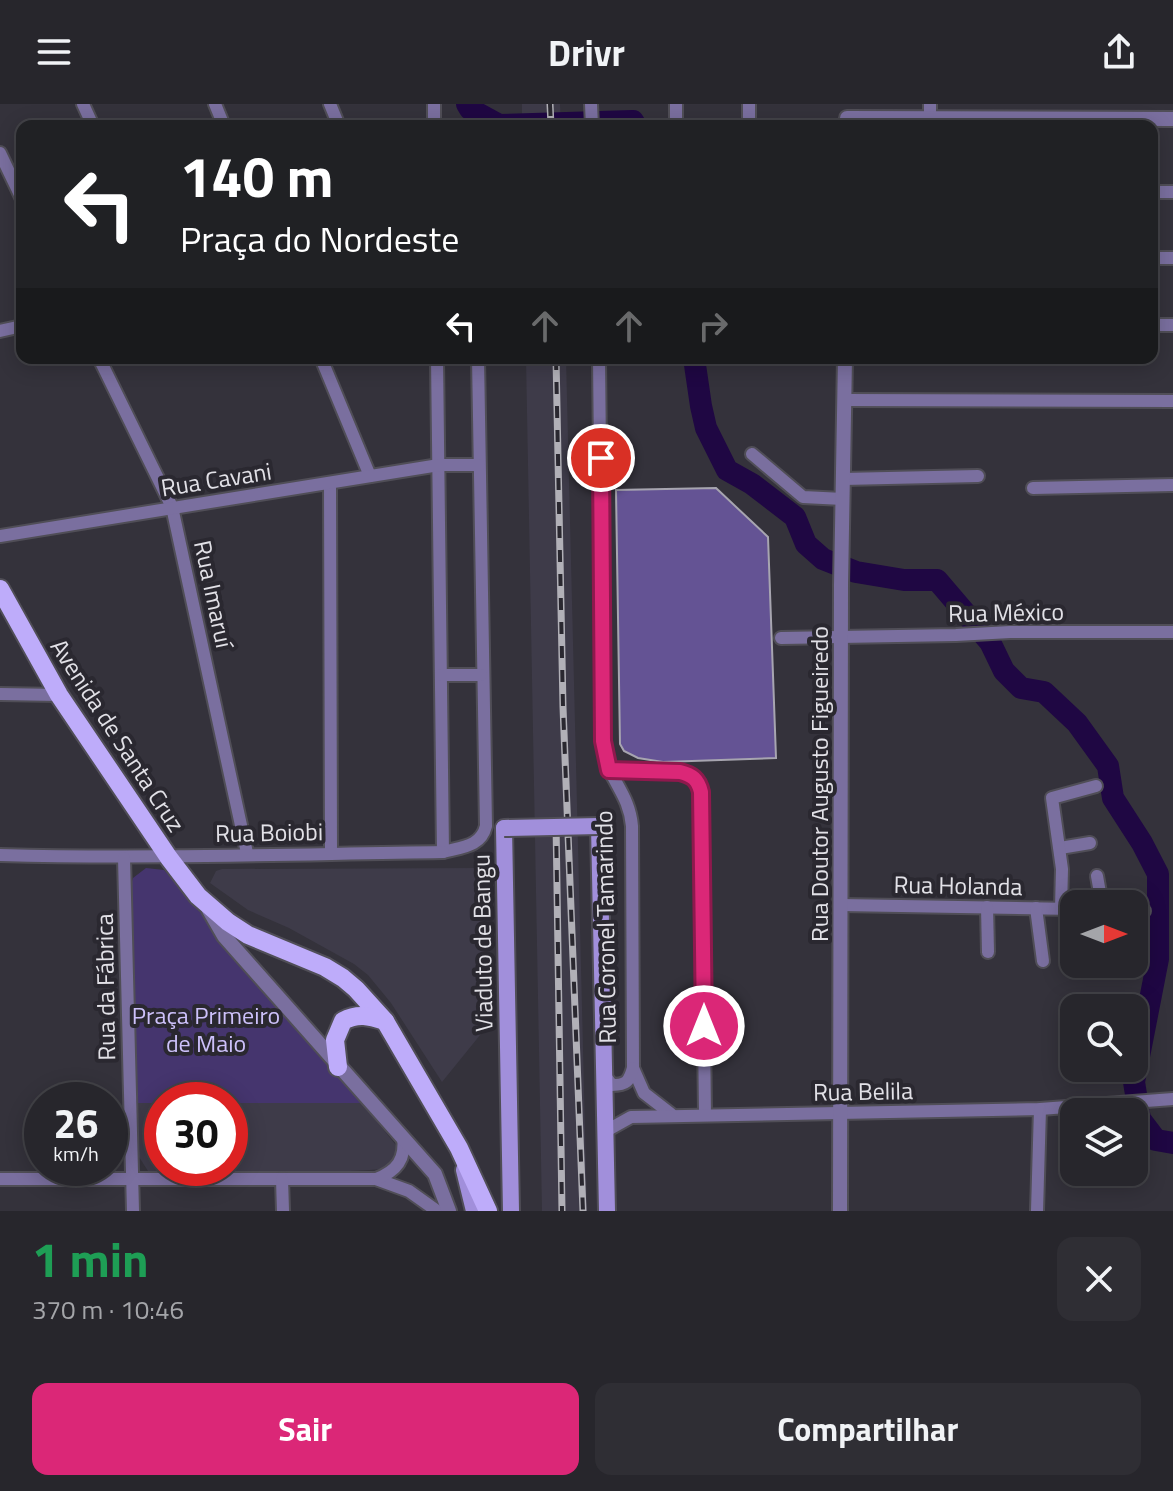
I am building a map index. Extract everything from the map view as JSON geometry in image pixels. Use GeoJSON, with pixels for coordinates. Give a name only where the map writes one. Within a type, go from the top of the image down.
{"type":"FeatureCollection","features":[{"type":"Feature","properties":{"kind":"main road","name":"Avenida de Santa Cruz"},"geometry":{"type":"LineString","coordinates":[[0,589],[59,695],[169,858],[204,901],[248,935],[325,967],[343,978],[385,1021],[459,1148],[488,1211]]}},
{"type":"Feature","properties":{"kind":"main road","name":"Viaduto de Bangu"},"geometry":{"type":"LineString","coordinates":[[511,1211],[504,828],[599,826],[605,1076]]}},
{"type":"Feature","properties":{"kind":"main road"},"geometry":{"type":"LineString","coordinates":[[338,1067],[335,1040],[343,1021],[366,1015],[385,1021]]}},
{"type":"Feature","properties":{"kind":"main road","name":"Rua Coronel Tamarindo"},"geometry":{"type":"LineString","coordinates":[[605,1076],[607,1211]]}},
{"type":"Feature","properties":{"kind":"main road"},"geometry":{"type":"LineString","coordinates":[[459,1148],[474,1211]]}},
{"type":"Feature","properties":{"kind":"street"},"geometry":{"type":"LineString","coordinates":[[847,116],[930,111],[1140,111],[1173,119]]}},
{"type":"Feature","properties":{"kind":"street"},"geometry":{"type":"LineString","coordinates":[[0,153],[16,186]]}},
{"type":"Feature","properties":{"kind":"street","name":"Rua Imaruí"},"geometry":{"type":"LineString","coordinates":[[102,364],[172,507],[247,853]]}},
{"type":"Feature","properties":{"kind":"street"},"geometry":{"type":"LineString","coordinates":[[323,364],[370,476]]}},
{"type":"Feature","properties":{"kind":"street"},"geometry":{"type":"LineString","coordinates":[[437,364],[443,852],[471,845],[484,834],[478,364]]}},
{"type":"Feature","properties":{"kind":"street","name":"Rua Coronel Tamarindo"},"geometry":{"type":"LineString","coordinates":[[599,364],[603,741],[609,770],[625,794],[631,810],[632,826],[633,1068],[630,1080],[624,1085],[607,1083],[605,1076]]}},
{"type":"Feature","properties":{"kind":"street","name":"Rua Doutor Augusto Figueiredo"},"geometry":{"type":"LineString","coordinates":[[840,1211],[840,637],[845,364]]}},
{"type":"Feature","properties":{"kind":"street"},"geometry":{"type":"LineString","coordinates":[[844,400],[1173,401]]}},
{"type":"Feature","properties":{"kind":"street"},"geometry":{"type":"LineString","coordinates":[[752,454],[803,497],[843,499]]}},
{"type":"Feature","properties":{"kind":"street","name":"Rua Cavani"},"geometry":{"type":"LineString","coordinates":[[0,536],[439,465],[479,465]]}},
{"type":"Feature","properties":{"kind":"street"},"geometry":{"type":"LineString","coordinates":[[843,479],[978,476]]}},
{"type":"Feature","properties":{"kind":"street"},"geometry":{"type":"LineString","coordinates":[[330,484],[331,853]]}},
{"type":"Feature","properties":{"kind":"street"},"geometry":{"type":"LineString","coordinates":[[1033,488],[1173,485]]}},
{"type":"Feature","properties":{"kind":"street","name":"Rua México"},"geometry":{"type":"LineString","coordinates":[[781,638],[1010,632],[1173,632]]}},
{"type":"Feature","properties":{"kind":"street"},"geometry":{"type":"LineString","coordinates":[[441,675],[481,675]]}},
{"type":"Feature","properties":{"kind":"street"},"geometry":{"type":"LineString","coordinates":[[0,694],[59,695]]}},
{"type":"Feature","properties":{"kind":"street"},"geometry":{"type":"LineString","coordinates":[[609,770],[680,772],[698,782],[701,792],[705,1114]]}},
{"type":"Feature","properties":{"kind":"street"},"geometry":{"type":"LineString","coordinates":[[1065,890],[1052,798],[1096,786]]}},
{"type":"Feature","properties":{"kind":"street"},"geometry":{"type":"LineString","coordinates":[[1060,848],[1090,843]]}},
{"type":"Feature","properties":{"kind":"street","name":"Rua Boiobi"},"geometry":{"type":"LineString","coordinates":[[0,855],[169,858],[247,853],[443,852]]}},
{"type":"Feature","properties":{"kind":"street","name":"Rua da Fábrica"},"geometry":{"type":"LineString","coordinates":[[124,858],[133,1211]]}},
{"type":"Feature","properties":{"kind":"street"},"geometry":{"type":"LineString","coordinates":[[1097,876],[1100,890]]}},
{"type":"Feature","properties":{"kind":"street","name":"Avenida de Santa Cruz"},"geometry":{"type":"LineString","coordinates":[[204,901],[224,936],[435,1174],[449,1211]]}},
{"type":"Feature","properties":{"kind":"street","name":"Rua Holanda"},"geometry":{"type":"LineString","coordinates":[[841,905],[1060,908]]}},
{"type":"Feature","properties":{"kind":"street"},"geometry":{"type":"LineString","coordinates":[[987,907],[988,952]]}},
{"type":"Feature","properties":{"kind":"street"},"geometry":{"type":"LineString","coordinates":[[1036,908],[1043,961]]}},
{"type":"Feature","properties":{"kind":"street","name":"Rua Coronel Tamarindo"},"geometry":{"type":"LineString","coordinates":[[633,1068],[644,1093],[671,1114]]}},
{"type":"Feature","properties":{"kind":"street","name":"Rua Belila"},"geometry":{"type":"LineString","coordinates":[[606,1131],[631,1117],[671,1114],[1040,1109],[1170,1099]]}},
{"type":"Feature","properties":{"kind":"street"},"geometry":{"type":"LineString","coordinates":[[1037,1211],[1040,1109]]}},
{"type":"Feature","properties":{"kind":"street"},"geometry":{"type":"LineString","coordinates":[[376,1179],[396,1168],[403,1158],[403,1137]]}},
{"type":"Feature","properties":{"kind":"street"},"geometry":{"type":"LineString","coordinates":[[0,1179],[376,1179],[409,1191],[437,1211]]}},
{"type":"Feature","properties":{"kind":"street"},"geometry":{"type":"LineString","coordinates":[[282,1179],[283,1211]]}},
{"type":"Feature","properties":{"kind":"shaded area"},"geometry":{"type":"Polygon","coordinates":[[[522,104],[560,104],[561,120],[522,120],[522,104]]]}},
{"type":"Feature","properties":{"kind":"shaded area"},"geometry":{"type":"Polygon","coordinates":[[[526,364],[566,364],[587,1211],[542,1211],[526,364]]]}},
{"type":"Feature","properties":{"kind":"shaded area"},"geometry":{"type":"Polygon","coordinates":[[[483,868],[489,1024],[442,1082],[391,1003],[368,975],[289,928],[248,910],[210,883],[216,871],[222,869],[483,868]]]}},
{"type":"Feature","properties":{"kind":"shaded area"},"geometry":{"type":"Polygon","coordinates":[[[138,1103],[144,1103],[144,1165],[139,1157],[138,1103]]]}},
{"type":"Feature","properties":{"kind":"shaded area"},"geometry":{"type":"Polygon","coordinates":[[[248,1103],[362,1103],[399,1149],[396,1160],[381,1169],[248,1173],[248,1103]]]}},
{"type":"Feature","properties":{"kind":"green space","name":"Praça Primeiro de Maio"},"geometry":{"type":"Polygon","coordinates":[[[146,868],[164,870],[362,1103],[248,1103],[248,1082],[144,1082],[144,1103],[138,1103],[130,888],[133,878],[146,868]]]}},
{"type":"Feature","properties":{"kind":"building"},"geometry":{"type":"Polygon","coordinates":[[[716,488],[768,537],[776,758],[663,762],[638,758],[624,751],[620,744],[616,490],[716,488]]]}},
{"type":"Feature","properties":{"kind":"waterway"},"geometry":{"type":"LineString","coordinates":[[467,104],[490,120]]}},
{"type":"Feature","properties":{"kind":"waterway"},"geometry":{"type":"LineString","coordinates":[[695,364],[706,428],[727,470],[752,484],[795,517],[806,544],[823,559],[856,572],[904,580],[937,580],[990,642],[1004,671],[1021,688],[1044,692],[1077,723],[1108,766],[1113,798],[1158,874],[1158,959],[1134,1082],[1140,1119],[1156,1140],[1173,1143]]}},
{"type":"Feature","properties":{"kind":"railway"},"geometry":{"type":"LineString","coordinates":[[550,104],[551,120]]}},
{"type":"Feature","properties":{"kind":"railway"},"geometry":{"type":"LineString","coordinates":[[556,364],[563,707],[583,1211]]}},
{"type":"Feature","properties":{"kind":"railway"},"geometry":{"type":"LineString","coordinates":[[556,822],[562,1211]]}},
{"type":"Feature","properties":{"kind":"route"},"geometry":{"type":"LineString","coordinates":[[601,458],[603,741],[609,770],[680,772],[698,782],[701,792],[704,1026]]}}]}
